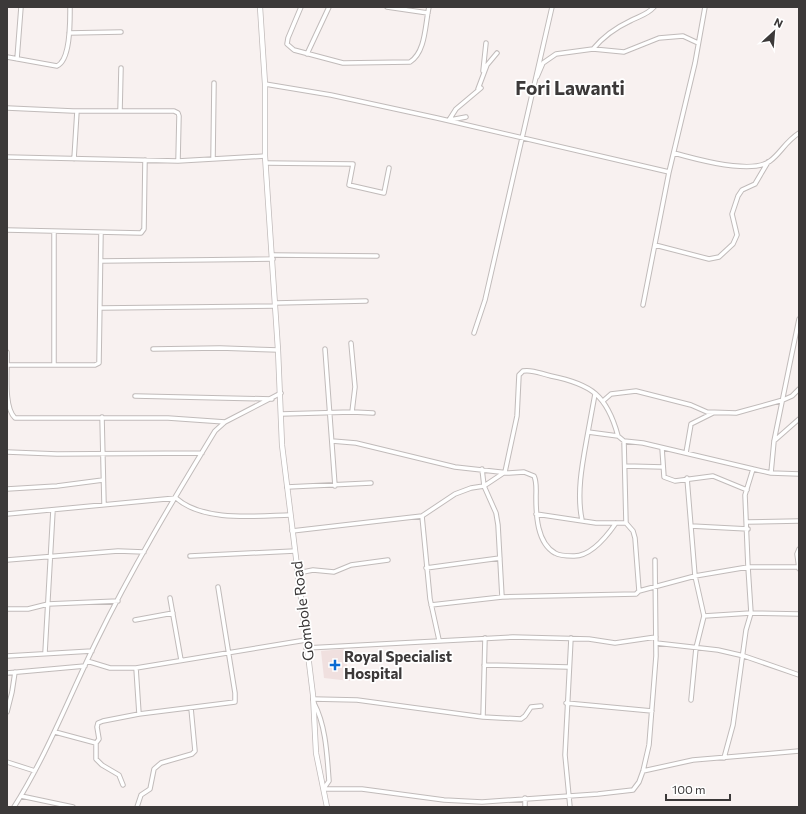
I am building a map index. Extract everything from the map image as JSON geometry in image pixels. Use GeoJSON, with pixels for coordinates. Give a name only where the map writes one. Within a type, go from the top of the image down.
{"type":"FeatureCollection","features":[{"type":"Feature","properties":{"kind":"street"},"geometry":{"type":"LineString","coordinates":[[17,59],[22,7]]}},
{"type":"Feature","properties":{"kind":"street"},"geometry":{"type":"LineString","coordinates":[[7,57],[57,66],[61,64],[64,61],[69,33],[70,7]]}},
{"type":"Feature","properties":{"kind":"street","name":"Gombole Road"},"geometry":{"type":"LineString","coordinates":[[260,7],[264,84],[265,156],[281,393],[282,446],[313,700],[316,753],[327,807]]}},
{"type":"Feature","properties":{"kind":"street"},"geometry":{"type":"LineString","coordinates":[[301,7],[288,38],[288,44],[294,50],[343,64],[410,62],[414,59],[419,50],[429,7]]}},
{"type":"Feature","properties":{"kind":"street"},"geometry":{"type":"LineString","coordinates":[[307,54],[329,7]]}},
{"type":"Feature","properties":{"kind":"street"},"geometry":{"type":"LineString","coordinates":[[387,7],[428,13]]}},
{"type":"Feature","properties":{"kind":"street"},"geometry":{"type":"LineString","coordinates":[[474,333],[485,300],[552,7]]}},
{"type":"Feature","properties":{"kind":"street"},"geometry":{"type":"LineString","coordinates":[[592,49],[609,33],[631,20],[648,13],[654,7]]}},
{"type":"Feature","properties":{"kind":"street"},"geometry":{"type":"LineString","coordinates":[[643,305],[669,172],[705,7]]}},
{"type":"Feature","properties":{"kind":"street"},"geometry":{"type":"LineString","coordinates":[[69,33],[121,32]]}},
{"type":"Feature","properties":{"kind":"street"},"geometry":{"type":"LineString","coordinates":[[534,83],[544,63],[556,54],[592,49],[624,52],[659,38],[683,36],[698,43]]}},
{"type":"Feature","properties":{"kind":"street"},"geometry":{"type":"LineString","coordinates":[[449,120],[456,109],[479,89],[486,43]]}},
{"type":"Feature","properties":{"kind":"street"},"geometry":{"type":"LineString","coordinates":[[482,76],[491,58],[498,53]]}},
{"type":"Feature","properties":{"kind":"street"},"geometry":{"type":"LineString","coordinates":[[120,111],[121,68]]}},
{"type":"Feature","properties":{"kind":"street"},"geometry":{"type":"LineString","coordinates":[[213,159],[214,83]]}},
{"type":"Feature","properties":{"kind":"street"},"geometry":{"type":"LineString","coordinates":[[264,84],[331,95],[449,120],[523,139],[669,172]]}},
{"type":"Feature","properties":{"kind":"street"},"geometry":{"type":"LineString","coordinates":[[7,108],[76,111],[174,111],[178,113],[178,161]]}},
{"type":"Feature","properties":{"kind":"street"},"geometry":{"type":"LineString","coordinates":[[74,159],[76,111]]}},
{"type":"Feature","properties":{"kind":"street"},"geometry":{"type":"LineString","coordinates":[[449,120],[466,117]]}},
{"type":"Feature","properties":{"kind":"street"},"geometry":{"type":"LineString","coordinates":[[655,246],[709,259],[719,257],[733,244],[737,236],[732,214],[738,196],[742,190],[756,184],[768,162],[790,139],[799,133]]}},
{"type":"Feature","properties":{"kind":"street"},"geometry":{"type":"LineString","coordinates":[[674,153],[711,162],[736,166],[757,166],[768,162]]}},
{"type":"Feature","properties":{"kind":"street"},"geometry":{"type":"LineString","coordinates":[[7,157],[178,161],[265,156]]}},
{"type":"Feature","properties":{"kind":"street"},"geometry":{"type":"LineString","coordinates":[[7,230],[141,233],[144,229],[145,160]]}},
{"type":"Feature","properties":{"kind":"street"},"geometry":{"type":"LineString","coordinates":[[266,163],[353,164],[349,185],[384,193],[389,168]]}},
{"type":"Feature","properties":{"kind":"street"},"geometry":{"type":"LineString","coordinates":[[54,232],[54,365]]}},
{"type":"Feature","properties":{"kind":"street"},"geometry":{"type":"LineString","coordinates":[[8,365],[95,365],[99,363],[101,232]]}},
{"type":"Feature","properties":{"kind":"street"},"geometry":{"type":"LineString","coordinates":[[101,261],[377,256]]}},
{"type":"Feature","properties":{"kind":"street"},"geometry":{"type":"LineString","coordinates":[[101,308],[366,302]]}},
{"type":"Feature","properties":{"kind":"street"},"geometry":{"type":"LineString","coordinates":[[771,472],[774,441],[799,319]]}},
{"type":"Feature","properties":{"kind":"street"},"geometry":{"type":"LineString","coordinates":[[794,341],[799,340]]}},
{"type":"Feature","properties":{"kind":"street"},"geometry":{"type":"LineString","coordinates":[[351,343],[355,387],[352,412]]}},
{"type":"Feature","properties":{"kind":"street"},"geometry":{"type":"LineString","coordinates":[[153,349],[220,348],[278,350]]}},
{"type":"Feature","properties":{"kind":"street"},"geometry":{"type":"LineString","coordinates":[[325,349],[335,486]]}},
{"type":"Feature","properties":{"kind":"street"},"geometry":{"type":"LineString","coordinates":[[7,352],[7,393],[9,409],[15,418],[168,418],[225,422]]}},
{"type":"Feature","properties":{"kind":"street"},"geometry":{"type":"LineString","coordinates":[[292,531],[422,516],[458,492],[484,486],[505,472],[517,416],[521,372],[532,370],[577,382],[603,401],[614,423],[618,436]]}},
{"type":"Feature","properties":{"kind":"street"},"geometry":{"type":"LineString","coordinates":[[603,401],[611,394],[636,391],[691,405],[713,413],[736,413],[783,400],[792,396],[799,389]]}},
{"type":"Feature","properties":{"kind":"street"},"geometry":{"type":"LineString","coordinates":[[14,807],[55,732],[87,661],[144,552],[215,431],[225,422],[281,393]]}},
{"type":"Feature","properties":{"kind":"street"},"geometry":{"type":"LineString","coordinates":[[582,520],[580,500],[585,446],[595,394]]}},
{"type":"Feature","properties":{"kind":"street"},"geometry":{"type":"LineString","coordinates":[[135,396],[272,399]]}},
{"type":"Feature","properties":{"kind":"street"},"geometry":{"type":"LineString","coordinates":[[281,414],[352,412],[373,413]]}},
{"type":"Feature","properties":{"kind":"street"},"geometry":{"type":"LineString","coordinates":[[686,453],[691,424],[713,413]]}},
{"type":"Feature","properties":{"kind":"street"},"geometry":{"type":"LineString","coordinates":[[102,417],[104,504]]}},
{"type":"Feature","properties":{"kind":"street"},"geometry":{"type":"LineString","coordinates":[[774,441],[799,419]]}},
{"type":"Feature","properties":{"kind":"street"},"geometry":{"type":"LineString","coordinates":[[588,432],[618,436],[624,441],[686,453],[753,469],[799,474]]}},
{"type":"Feature","properties":{"kind":"street"},"geometry":{"type":"LineString","coordinates":[[624,441],[626,524]]}},
{"type":"Feature","properties":{"kind":"street"},"geometry":{"type":"LineString","coordinates":[[332,442],[356,443],[455,467],[505,472],[524,472],[534,476],[536,514],[541,538],[554,553],[561,555],[578,556],[588,552],[603,540],[616,523]]}},
{"type":"Feature","properties":{"kind":"street"},"geometry":{"type":"LineString","coordinates":[[662,448],[664,477],[675,481],[687,478],[713,476],[747,490]]}},
{"type":"Feature","properties":{"kind":"street"},"geometry":{"type":"LineString","coordinates":[[7,452],[102,454],[202,453]]}},
{"type":"Feature","properties":{"kind":"street"},"geometry":{"type":"LineString","coordinates":[[625,466],[663,467]]}},
{"type":"Feature","properties":{"kind":"street"},"geometry":{"type":"LineString","coordinates":[[482,469],[484,486],[496,513],[502,597]]}},
{"type":"Feature","properties":{"kind":"street"},"geometry":{"type":"LineString","coordinates":[[724,758],[733,725],[744,656],[746,630],[751,613],[751,592],[748,567],[748,529],[745,495],[753,469]]}},
{"type":"Feature","properties":{"kind":"street"},"geometry":{"type":"LineString","coordinates":[[687,478],[695,576],[704,616],[696,648],[691,700]]}},
{"type":"Feature","properties":{"kind":"street"},"geometry":{"type":"LineString","coordinates":[[7,489],[57,486],[103,480]]}},
{"type":"Feature","properties":{"kind":"street"},"geometry":{"type":"LineString","coordinates":[[287,487],[335,486],[371,483]]}},
{"type":"Feature","properties":{"kind":"street"},"geometry":{"type":"LineString","coordinates":[[7,514],[176,498],[185,506],[206,513],[263,516],[290,515]]}},
{"type":"Feature","properties":{"kind":"street"},"geometry":{"type":"LineString","coordinates":[[45,653],[53,510]]}},
{"type":"Feature","properties":{"kind":"street"},"geometry":{"type":"LineString","coordinates":[[536,514],[626,524],[633,531],[635,538],[639,591]]}},
{"type":"Feature","properties":{"kind":"street"},"geometry":{"type":"LineString","coordinates":[[422,516],[426,568],[431,605],[439,640]]}},
{"type":"Feature","properties":{"kind":"street"},"geometry":{"type":"LineString","coordinates":[[747,522],[799,520]]}},
{"type":"Feature","properties":{"kind":"street"},"geometry":{"type":"LineString","coordinates":[[691,526],[748,529]]}},
{"type":"Feature","properties":{"kind":"street"},"geometry":{"type":"LineString","coordinates":[[431,605],[502,597],[636,594],[639,591],[695,576],[748,567],[799,567],[797,554],[799,550]]}},
{"type":"Feature","properties":{"kind":"street"},"geometry":{"type":"LineString","coordinates":[[7,560],[118,551],[144,552]]}},
{"type":"Feature","properties":{"kind":"street"},"geometry":{"type":"LineString","coordinates":[[190,556],[295,552]]}},
{"type":"Feature","properties":{"kind":"street"},"geometry":{"type":"LineString","coordinates":[[426,568],[500,558]]}},
{"type":"Feature","properties":{"kind":"street"},"geometry":{"type":"LineString","coordinates":[[298,573],[313,570],[334,572],[351,565],[388,560]]}},
{"type":"Feature","properties":{"kind":"street"},"geometry":{"type":"LineString","coordinates":[[324,789],[362,789],[444,800],[482,802],[634,790],[643,771],[649,745],[656,643],[654,588],[655,560]]}},
{"type":"Feature","properties":{"kind":"street"},"geometry":{"type":"LineString","coordinates":[[123,785],[119,774],[102,766],[96,759],[96,743],[99,739],[97,727],[98,723],[139,714],[235,702],[218,587]]}},
{"type":"Feature","properties":{"kind":"street"},"geometry":{"type":"LineString","coordinates":[[170,598],[181,660]]}},
{"type":"Feature","properties":{"kind":"street"},"geometry":{"type":"LineString","coordinates":[[7,609],[28,609],[48,604],[118,601]]}},
{"type":"Feature","properties":{"kind":"street"},"geometry":{"type":"LineString","coordinates":[[135,620],[173,613]]}},
{"type":"Feature","properties":{"kind":"street"},"geometry":{"type":"LineString","coordinates":[[704,616],[751,613],[799,614]]}},
{"type":"Feature","properties":{"kind":"street"},"geometry":{"type":"LineString","coordinates":[[306,648],[486,638],[571,638],[615,643],[656,637]]}},
{"type":"Feature","properties":{"kind":"street"},"geometry":{"type":"LineString","coordinates":[[482,717],[486,638]]}},
{"type":"Feature","properties":{"kind":"street"},"geometry":{"type":"LineString","coordinates":[[570,807],[565,755],[566,703],[571,638]]}},
{"type":"Feature","properties":{"kind":"street"},"geometry":{"type":"LineString","coordinates":[[87,661],[110,668],[136,668],[228,651],[306,640]]}},
{"type":"Feature","properties":{"kind":"street"},"geometry":{"type":"LineString","coordinates":[[656,643],[718,650],[744,656],[799,675]]}},
{"type":"Feature","properties":{"kind":"street"},"geometry":{"type":"LineString","coordinates":[[7,656],[92,651]]}},
{"type":"Feature","properties":{"kind":"street"},"geometry":{"type":"LineString","coordinates":[[484,665],[568,667]]}},
{"type":"Feature","properties":{"kind":"street"},"geometry":{"type":"LineString","coordinates":[[7,673],[85,666]]}},
{"type":"Feature","properties":{"kind":"street"},"geometry":{"type":"LineString","coordinates":[[136,668],[139,714]]}},
{"type":"Feature","properties":{"kind":"street"},"geometry":{"type":"LineString","coordinates":[[7,712],[15,672]]}},
{"type":"Feature","properties":{"kind":"street"},"geometry":{"type":"LineString","coordinates":[[324,789],[329,781],[324,734],[319,712],[313,700],[357,700],[482,717],[521,719],[526,716],[531,707],[541,706]]}},
{"type":"Feature","properties":{"kind":"street"},"geometry":{"type":"LineString","coordinates":[[566,703],[652,711]]}},
{"type":"Feature","properties":{"kind":"street"},"geometry":{"type":"LineString","coordinates":[[137,807],[141,795],[150,789],[154,769],[160,763],[192,754],[196,751],[191,708]]}},
{"type":"Feature","properties":{"kind":"street"},"geometry":{"type":"LineString","coordinates":[[55,732],[96,743]]}},
{"type":"Feature","properties":{"kind":"street"},"geometry":{"type":"LineString","coordinates":[[643,771],[692,760],[799,751]]}},
{"type":"Feature","properties":{"kind":"street"},"geometry":{"type":"LineString","coordinates":[[7,762],[35,771]]}},
{"type":"Feature","properties":{"kind":"street"},"geometry":{"type":"LineString","coordinates":[[21,796],[74,807]]}},
{"type":"Feature","properties":{"kind":"street"},"geometry":{"type":"LineString","coordinates":[[525,798],[525,807]]}},
{"type":"Feature","properties":{"kind":"street"},"geometry":{"type":"LineString","coordinates":[[481,807],[482,802]]}},
{"type":"Feature","properties":{"kind":"shaded area","name":"Royal Specialist Hospital"},"geometry":{"type":"Polygon","coordinates":[[[344,649],[350,681],[324,678],[321,651],[344,649]]]}},
{"type":"Feature","properties":{"kind":"place","name":"Royal Specialist Hospital"},"geometry":{"type":"Point","coordinates":[335,665]}},
{"type":"Feature","properties":{"kind":"district","name":"Fori Lawanti"},"geometry":{"type":"Point","coordinates":[570,87]}}]}
